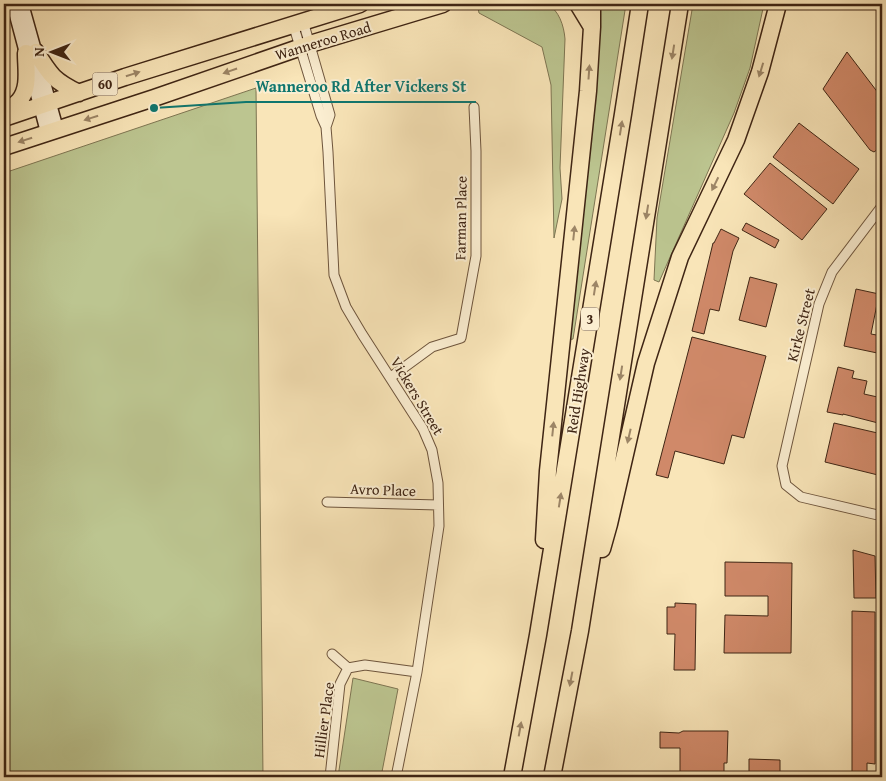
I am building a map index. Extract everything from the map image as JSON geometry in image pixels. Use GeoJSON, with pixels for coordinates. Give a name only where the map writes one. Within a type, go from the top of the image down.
{"type":"FeatureCollection","features":[{"type":"Feature","properties":{"kind":"highway","name":"Wanneroo Road"},"geometry":{"type":"LineString","coordinates":[[4,116],[360,4]]}},
{"type":"Feature","properties":{"kind":"highway","name":"Wanneroo Road"},"geometry":{"type":"LineString","coordinates":[[4,147],[305,45],[443,4]]}},
{"type":"Feature","properties":{"kind":"highway"},"geometry":{"type":"LineString","coordinates":[[578,4],[592,27]]}},
{"type":"Feature","properties":{"kind":"highway"},"geometry":{"type":"LineString","coordinates":[[538,635],[548,471],[583,146],[588,91],[592,4]]}},
{"type":"Feature","properties":{"kind":"highway","name":"Reid Highway"},"geometry":{"type":"LineString","coordinates":[[512,777],[538,635],[624,114],[640,4]]}},
{"type":"Feature","properties":{"kind":"highway"},"geometry":{"type":"LineString","coordinates":[[552,777],[580,631],[680,4]]}},
{"type":"Feature","properties":{"kind":"highway"},"geometry":{"type":"LineString","coordinates":[[580,631],[609,524],[646,363],[680,257],[736,140],[760,72],[774,23],[777,4]]}},
{"type":"Feature","properties":{"kind":"highway"},"geometry":{"type":"LineString","coordinates":[[31,53],[60,83],[79,93]]}},
{"type":"Feature","properties":{"kind":"highway"},"geometry":{"type":"LineString","coordinates":[[4,116],[24,93],[31,53]]}},
{"type":"Feature","properties":{"kind":"street"},"geometry":{"type":"LineString","coordinates":[[13,4],[31,53],[52,131]]}},
{"type":"Feature","properties":{"kind":"street"},"geometry":{"type":"LineString","coordinates":[[22,4],[31,53]]}},
{"type":"Feature","properties":{"kind":"street","name":"Vickers Street"},"geometry":{"type":"LineString","coordinates":[[298,22],[330,115],[326,127],[334,275],[346,307],[423,429],[432,450],[438,483],[439,526],[417,672],[396,777]]}},
{"type":"Feature","properties":{"kind":"street","name":"Farman Place"},"geometry":{"type":"LineString","coordinates":[[391,377],[432,348],[461,338],[476,256],[474,107]]}},
{"type":"Feature","properties":{"kind":"street","name":"Kirke Street"},"geometry":{"type":"LineString","coordinates":[[882,206],[832,272],[825,288],[817,313],[782,466],[786,485],[801,497],[882,516]]}},
{"type":"Feature","properties":{"kind":"street","name":"Avro Place"},"geometry":{"type":"LineString","coordinates":[[328,502],[438,505]]}},
{"type":"Feature","properties":{"kind":"street","name":"Hillier Place"},"geometry":{"type":"LineString","coordinates":[[332,654],[348,668]]}},
{"type":"Feature","properties":{"kind":"street","name":"Hillier Place"},"geometry":{"type":"LineString","coordinates":[[348,668],[365,665],[417,672]]}},
{"type":"Feature","properties":{"kind":"street","name":"Hillier Place"},"geometry":{"type":"LineString","coordinates":[[330,777],[340,684],[348,668]]}},
{"type":"Feature","properties":{"kind":"green space"},"geometry":{"type":"Polygon","coordinates":[[[492,4],[547,4],[558,14],[563,29],[565,39],[560,168],[562,199],[554,238],[551,85],[542,47],[479,13],[478,8],[492,4]]]}},
{"type":"Feature","properties":{"kind":"green space"},"geometry":{"type":"Polygon","coordinates":[[[600,4],[626,4],[573,339],[568,340],[596,92],[600,4]]]}},
{"type":"Feature","properties":{"kind":"green space"},"geometry":{"type":"Polygon","coordinates":[[[693,4],[764,4],[750,68],[734,113],[659,282],[654,280],[657,218],[693,4]]]}},
{"type":"Feature","properties":{"kind":"green space"},"geometry":{"type":"Polygon","coordinates":[[[256,88],[263,777],[4,777],[4,173],[256,88]]]}},
{"type":"Feature","properties":{"kind":"green space"},"geometry":{"type":"Polygon","coordinates":[[[353,678],[398,689],[381,777],[338,777],[353,678]]]}},
{"type":"Feature","properties":{"kind":"building"},"geometry":{"type":"Polygon","coordinates":[[[847,52],[882,98],[882,146],[874,152],[870,150],[823,89],[847,52]]]}},
{"type":"Feature","properties":{"kind":"building"},"geometry":{"type":"Polygon","coordinates":[[[799,123],[859,169],[833,204],[773,157],[799,123]]]}},
{"type":"Feature","properties":{"kind":"building"},"geometry":{"type":"Polygon","coordinates":[[[770,163],[827,209],[802,240],[744,194],[770,163]]]}},
{"type":"Feature","properties":{"kind":"building"},"geometry":{"type":"Polygon","coordinates":[[[746,223],[779,240],[775,248],[742,230],[746,223]]]}},
{"type":"Feature","properties":{"kind":"building"},"geometry":{"type":"Polygon","coordinates":[[[721,229],[739,238],[733,251],[719,311],[710,309],[704,334],[692,331],[713,243],[721,229]]]}},
{"type":"Feature","properties":{"kind":"building"},"geometry":{"type":"Polygon","coordinates":[[[750,277],[777,284],[766,327],[739,320],[750,277]]]}},
{"type":"Feature","properties":{"kind":"building"},"geometry":{"type":"Polygon","coordinates":[[[856,289],[879,294],[871,334],[882,336],[882,354],[844,346],[856,289]]]}},
{"type":"Feature","properties":{"kind":"building"},"geometry":{"type":"Polygon","coordinates":[[[692,337],[766,356],[744,438],[732,435],[724,464],[675,451],[668,478],[656,475],[692,337]]]}},
{"type":"Feature","properties":{"kind":"building"},"geometry":{"type":"Polygon","coordinates":[[[838,367],[854,371],[852,378],[867,381],[864,394],[882,398],[882,424],[827,412],[838,367]]]}},
{"type":"Feature","properties":{"kind":"building"},"geometry":{"type":"Polygon","coordinates":[[[834,423],[882,434],[882,476],[825,462],[834,423]]]}},
{"type":"Feature","properties":{"kind":"building"},"geometry":{"type":"Polygon","coordinates":[[[853,550],[875,556],[876,598],[854,598],[853,550]]]}},
{"type":"Feature","properties":{"kind":"building"},"geometry":{"type":"Polygon","coordinates":[[[725,562],[792,563],[791,653],[724,653],[725,615],[768,616],[768,596],[725,596],[725,562]]]}},
{"type":"Feature","properties":{"kind":"building"},"geometry":{"type":"Polygon","coordinates":[[[675,603],[696,604],[695,670],[674,670],[675,634],[667,634],[667,607],[675,607],[675,603]]]}},
{"type":"Feature","properties":{"kind":"building"},"geometry":{"type":"Polygon","coordinates":[[[852,611],[875,612],[875,764],[867,763],[867,777],[852,777],[852,611]]]}},
{"type":"Feature","properties":{"kind":"building"},"geometry":{"type":"Polygon","coordinates":[[[683,731],[728,731],[727,763],[724,763],[724,777],[680,777],[680,748],[660,748],[660,732],[679,733],[683,731]]]}},
{"type":"Feature","properties":{"kind":"building"},"geometry":{"type":"Polygon","coordinates":[[[749,759],[780,760],[780,777],[749,777],[749,759]]]}},
{"type":"Feature","properties":{"kind":"place","name":"Wanneroo Rd After Vickers St"},"geometry":{"type":"Point","coordinates":[154,108]}}]}
